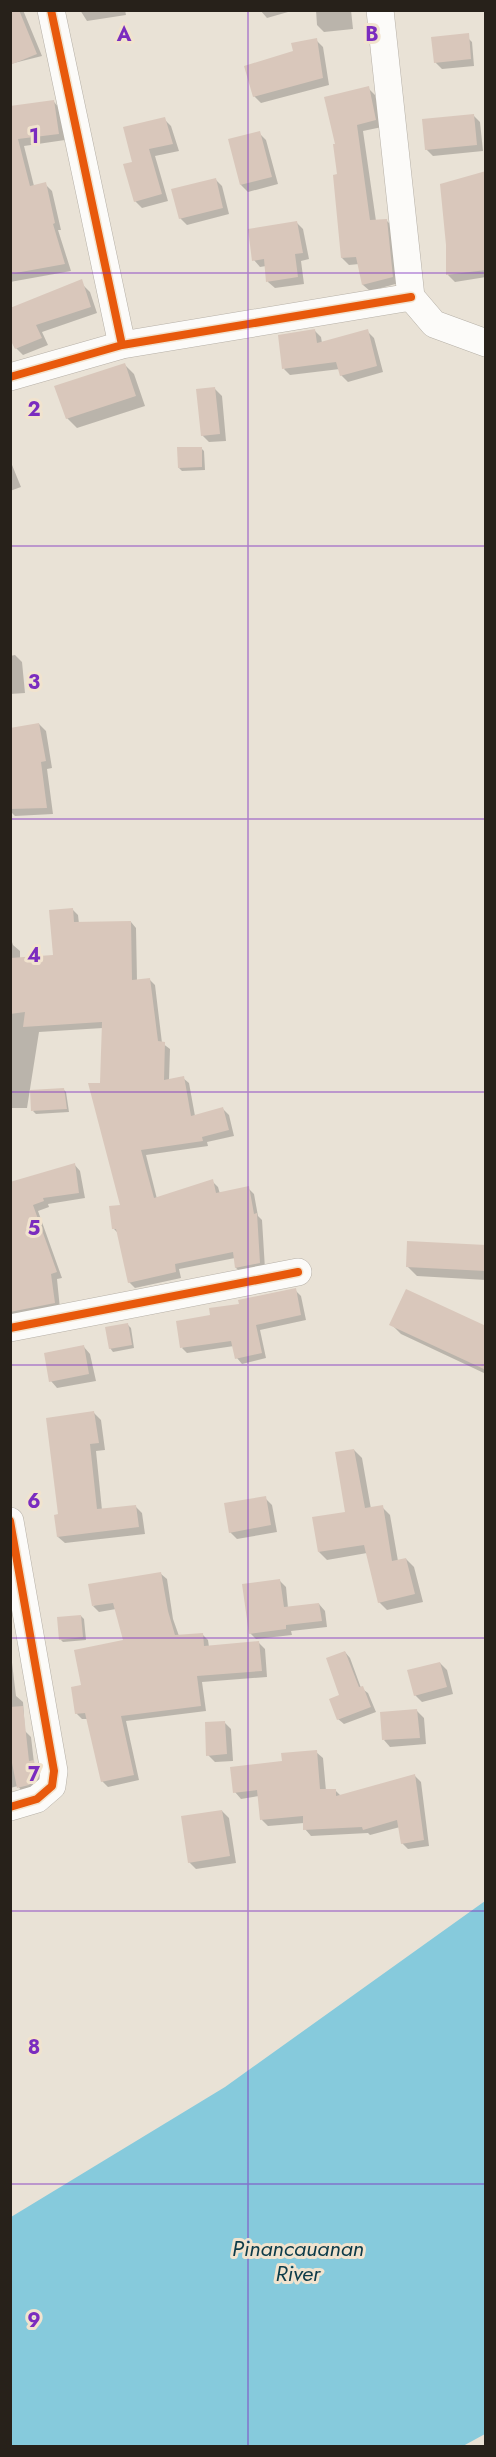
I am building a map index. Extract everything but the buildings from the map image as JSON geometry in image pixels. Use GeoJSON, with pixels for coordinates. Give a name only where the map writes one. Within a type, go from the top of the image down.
{"type":"FeatureCollection","features":[{"type":"Feature","properties":{"kind":"street"},"geometry":{"type":"LineString","coordinates":[[51,10],[122,345]]}},
{"type":"Feature","properties":{"kind":"street"},"geometry":{"type":"LineString","coordinates":[[380,10],[411,297],[434,324],[486,343]]}},
{"type":"Feature","properties":{"kind":"street"},"geometry":{"type":"LineString","coordinates":[[10,376],[122,345],[411,297]]}},
{"type":"Feature","properties":{"kind":"street"},"geometry":{"type":"LineString","coordinates":[[10,1328],[298,1272]]}},
{"type":"Feature","properties":{"kind":"street"},"geometry":{"type":"LineString","coordinates":[[10,1521],[54,1771],[51,1786],[37,1799],[10,1807]]}},
{"type":"Feature","properties":{"kind":"water","name":"Pinancauanan River"},"geometry":{"type":"Polygon","coordinates":[[[485,1901],[485,2434],[463,2446],[11,2446],[11,2217],[225,2087],[485,1901]]]}},
{"type":"Feature","properties":{"kind":"cycle path"},"geometry":{"type":"LineString","coordinates":[[51,10],[122,345]]}},
{"type":"Feature","properties":{"kind":"cycle path"},"geometry":{"type":"LineString","coordinates":[[10,377],[122,345],[411,297]]}},
{"type":"Feature","properties":{"kind":"cycle path"},"geometry":{"type":"LineString","coordinates":[[10,1328],[298,1272]]}},
{"type":"Feature","properties":{"kind":"cycle path"},"geometry":{"type":"LineString","coordinates":[[10,1521],[54,1771],[52,1786],[37,1799],[10,1807]]}}]}
